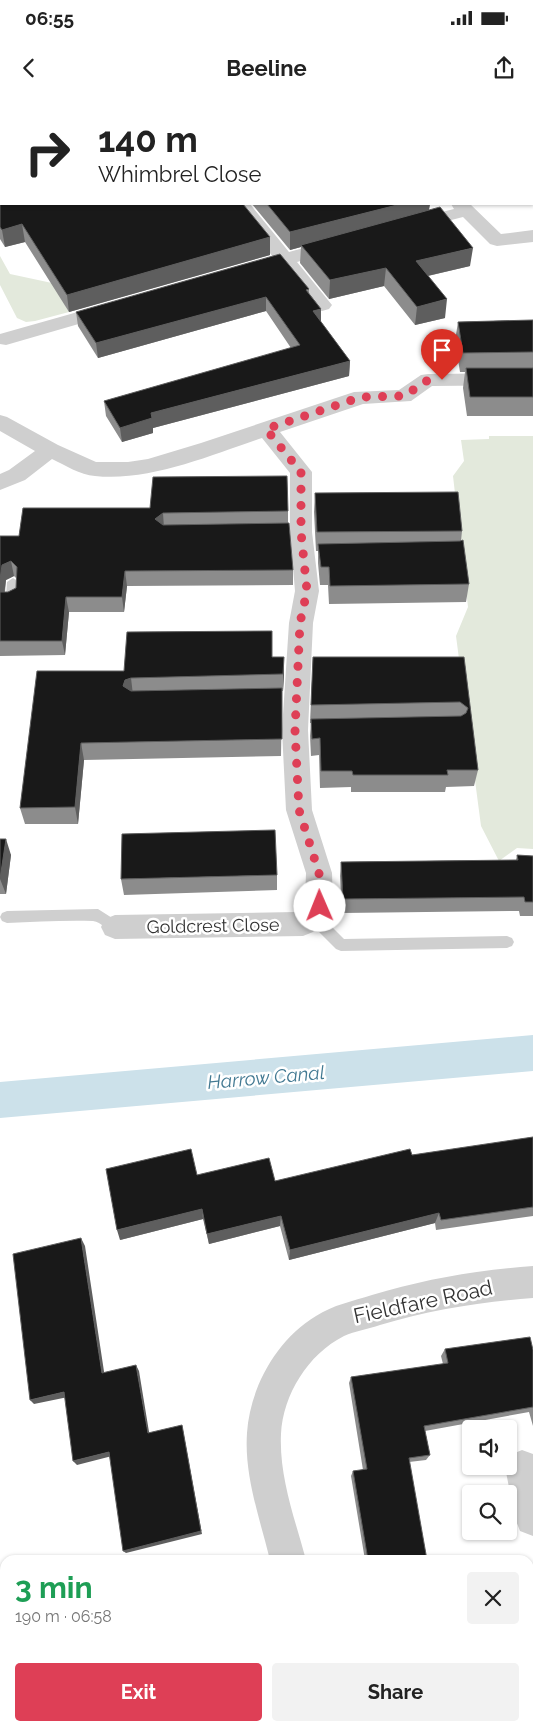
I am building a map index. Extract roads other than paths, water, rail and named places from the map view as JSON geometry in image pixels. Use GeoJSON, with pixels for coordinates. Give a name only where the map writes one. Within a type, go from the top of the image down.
{"type":"FeatureCollection","features":[{"type":"Feature","properties":{"kind":"street"},"geometry":{"type":"LineString","coordinates":[[242,205],[322,306]]}},
{"type":"Feature","properties":{"kind":"street"},"geometry":{"type":"LineString","coordinates":[[390,231],[463,207],[496,240],[533,236]]}},
{"type":"Feature","properties":{"kind":"street"},"geometry":{"type":"LineString","coordinates":[[229,275],[352,241]]}},
{"type":"Feature","properties":{"kind":"street"},"geometry":{"type":"LineString","coordinates":[[2,341],[127,304]]}},
{"type":"Feature","properties":{"kind":"street"},"geometry":{"type":"LineString","coordinates":[[0,422],[50,450],[94,469],[128,469],[149,466],[361,397],[404,396],[428,380],[533,379]]}},
{"type":"Feature","properties":{"kind":"street"},"geometry":{"type":"LineString","coordinates":[[266,429],[301,472],[296,532],[307,557],[307,591],[300,623],[291,698],[300,730],[299,810],[319,873],[320,906],[311,915]]}},
{"type":"Feature","properties":{"kind":"street"},"geometry":{"type":"LineString","coordinates":[[0,483],[16,475],[50,450]]}},
{"type":"Feature","properties":{"kind":"street","name":"Goldcrest Close"},"geometry":{"type":"LineString","coordinates":[[115,927],[303,924],[311,915]]}},
{"type":"Feature","properties":{"kind":"street","name":"Fieldfare Road"},"geometry":{"type":"LineString","coordinates":[[280,1555],[264,1458],[264,1432],[268,1407],[277,1384],[289,1362],[304,1345],[322,1330],[342,1320],[398,1303],[453,1291],[533,1282]]}},
{"type":"Feature","properties":{"kind":"street"},"geometry":{"type":"LineString","coordinates":[[522,1467],[533,1518]]}},
{"type":"Feature","properties":{"kind":"lane"},"geometry":{"type":"LineString","coordinates":[[0,601],[12,601],[13,582]]}},
{"type":"Feature","properties":{"kind":"lane"},"geometry":{"type":"LineString","coordinates":[[7,917],[98,915],[115,927]]}},
{"type":"Feature","properties":{"kind":"lane"},"geometry":{"type":"LineString","coordinates":[[311,915],[341,945],[507,942]]}},
{"type":"Feature","properties":{"kind":"waterway","name":"Harrow Canal"},"geometry":{"type":"LineString","coordinates":[[0,1100],[533,1053]]}}]}
